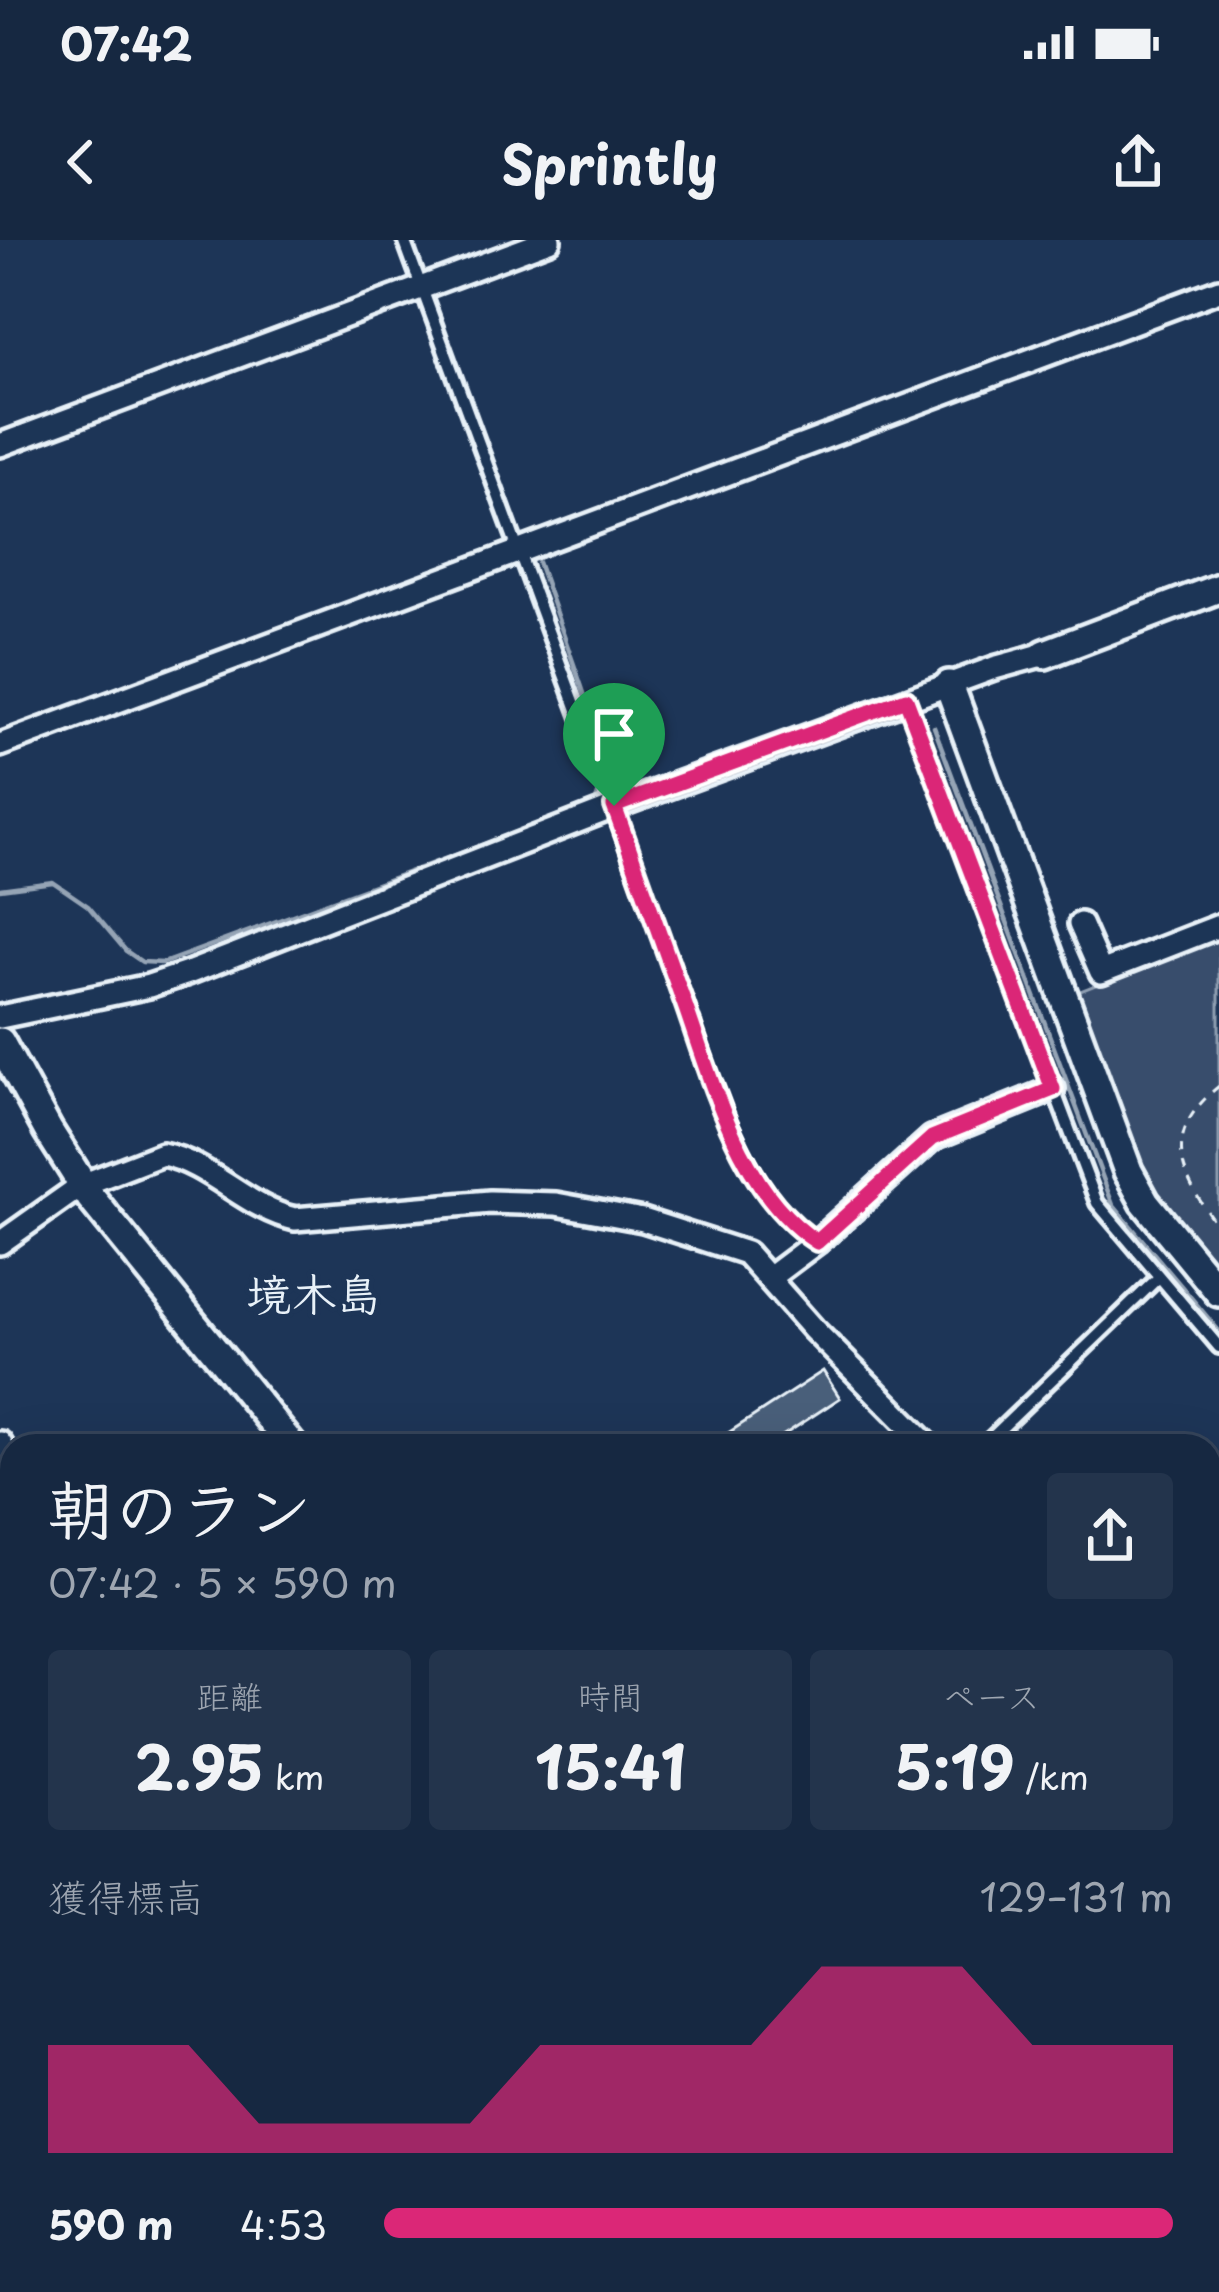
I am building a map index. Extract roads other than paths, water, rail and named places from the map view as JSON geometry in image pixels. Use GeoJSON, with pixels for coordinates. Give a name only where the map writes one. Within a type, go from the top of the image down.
{"type":"FeatureCollection","features":[{"type":"Feature","properties":{"kind":"street"},"geometry":{"type":"LineString","coordinates":[[0,445],[549,240]]}},
{"type":"Feature","properties":{"kind":"street"},"geometry":{"type":"LineString","coordinates":[[0,745],[1219,290]]}},
{"type":"Feature","properties":{"kind":"street"},"geometry":{"type":"LineString","coordinates":[[0,1017],[127,991],[188,973],[614,806],[1219,588]]}},
{"type":"Feature","properties":{"kind":"street"},"geometry":{"type":"LineString","coordinates":[[949,685],[1128,1171],[1145,1202],[1219,1292]]}},
{"type":"Feature","properties":{"kind":"street"},"geometry":{"type":"LineString","coordinates":[[1080,924],[1101,972],[1219,926]]}},
{"type":"Feature","properties":{"kind":"street"},"geometry":{"type":"LineString","coordinates":[[0,1042],[82,1185],[282,1434]]}},
{"type":"Feature","properties":{"kind":"street"},"geometry":{"type":"LineString","coordinates":[[769,1278],[817,1242],[932,1138],[1053,1089]]}},
{"type":"Feature","properties":{"kind":"street"},"geometry":{"type":"LineString","coordinates":[[0,1243],[82,1185],[162,1154],[278,1216],[295,1219],[490,1202],[556,1204],[643,1220],[746,1253],[918,1434]]}},
{"type":"Feature","properties":{"kind":"lane"},"geometry":{"type":"LineString","coordinates":[[404,240],[735,1135],[791,1226],[817,1242]]}},
{"type":"Feature","properties":{"kind":"lane"},"geometry":{"type":"LineString","coordinates":[[906,699],[1097,1203],[1219,1347]]}},
{"type":"Feature","properties":{"kind":"lane"},"geometry":{"type":"LineString","coordinates":[[996,1434],[1160,1277]]}},
{"type":"Feature","properties":{"kind":"waterway"},"geometry":{"type":"LineString","coordinates":[[530,536],[575,519]]}},
{"type":"Feature","properties":{"kind":"waterway"},"geometry":{"type":"LineString","coordinates":[[538,562],[617,787],[627,794]]}},
{"type":"Feature","properties":{"kind":"waterway"},"geometry":{"type":"LineString","coordinates":[[517,566],[600,789],[595,803]]}},
{"type":"Feature","properties":{"kind":"waterway"},"geometry":{"type":"LineString","coordinates":[[998,656],[1178,589]]}},
{"type":"Feature","properties":{"kind":"waterway"},"geometry":{"type":"LineString","coordinates":[[636,809],[904,715]]}},
{"type":"Feature","properties":{"kind":"waterway"},"geometry":{"type":"LineString","coordinates":[[934,727],[1113,1205],[1219,1331]]}},
{"type":"Feature","properties":{"kind":"waterway"},"geometry":{"type":"LineString","coordinates":[[0,889],[53,882],[88,906],[126,951],[142,962],[163,963],[596,803]]}},
{"type":"Feature","properties":{"kind":"district","name":"境木島"},"geometry":{"type":"Point","coordinates":[314,1295]}}]}
